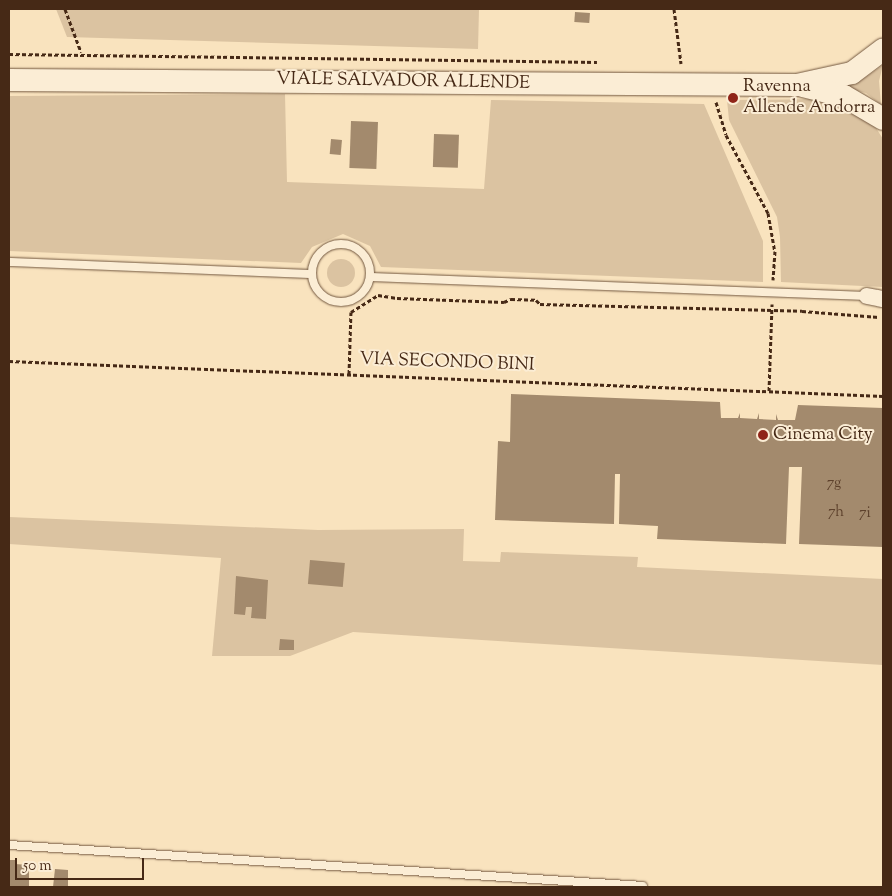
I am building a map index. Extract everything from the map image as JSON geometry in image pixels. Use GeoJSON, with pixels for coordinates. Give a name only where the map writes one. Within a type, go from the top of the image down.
{"type":"FeatureCollection","features":[{"type":"Feature","properties":{"kind":"main road","name":"VIALE SALVADOR ALLENDE"},"geometry":{"type":"LineString","coordinates":[[9,80],[797,85],[852,73],[883,50]]}},
{"type":"Feature","properties":{"kind":"main road","name":"VIALE SALVADOR ALLENDE"},"geometry":{"type":"LineString","coordinates":[[797,85],[844,96],[883,119]]}},
{"type":"Feature","properties":{"kind":"lane"},"geometry":{"type":"LineString","coordinates":[[343,243],[361,250],[370,267],[371,277],[364,293],[349,302],[340,303],[332,301],[318,290],[312,274],[313,264],[324,249],[343,243]]}},
{"type":"Feature","properties":{"kind":"lane"},"geometry":{"type":"LineString","coordinates":[[9,262],[312,274]]}},
{"type":"Feature","properties":{"kind":"lane"},"geometry":{"type":"LineString","coordinates":[[371,277],[878,296]]}},
{"type":"Feature","properties":{"kind":"lane"},"geometry":{"type":"LineString","coordinates":[[9,845],[643,886]]}},
{"type":"Feature","properties":{"kind":"path"},"geometry":{"type":"LineString","coordinates":[[65,9],[82,52]]}},
{"type":"Feature","properties":{"kind":"path"},"geometry":{"type":"LineString","coordinates":[[674,9],[681,64]]}},
{"type":"Feature","properties":{"kind":"path"},"geometry":{"type":"LineString","coordinates":[[9,54],[82,52],[601,62]]}},
{"type":"Feature","properties":{"kind":"path"},"geometry":{"type":"LineString","coordinates":[[671,64],[690,64]]}},
{"type":"Feature","properties":{"kind":"path"},"geometry":{"type":"LineString","coordinates":[[714,85],[726,135],[768,213],[775,251],[769,392]]}},
{"type":"Feature","properties":{"kind":"path"},"geometry":{"type":"LineString","coordinates":[[349,374],[351,312],[378,295],[397,298],[504,302],[511,299],[536,300],[540,304],[883,317]]}},
{"type":"Feature","properties":{"kind":"path","name":"VIA SECONDO BINI"},"geometry":{"type":"LineString","coordinates":[[9,361],[883,396]]}},
{"type":"Feature","properties":{"kind":"shaded area"},"geometry":{"type":"Polygon","coordinates":[[[56,9],[479,9],[478,49],[67,37],[56,9]]]}},
{"type":"Feature","properties":{"kind":"shaded area"},"geometry":{"type":"Polygon","coordinates":[[[883,65],[879,81],[881,105],[866,93],[842,87],[856,84],[883,65]]]}},
{"type":"Feature","properties":{"kind":"shaded area"},"geometry":{"type":"Polygon","coordinates":[[[285,94],[287,182],[484,189],[491,100],[704,104],[763,241],[763,282],[381,267],[370,246],[343,234],[312,247],[301,263],[9,251],[9,96],[285,94]]]}},
{"type":"Feature","properties":{"kind":"shaded area"},"geometry":{"type":"Polygon","coordinates":[[[824,99],[843,102],[876,128],[883,139],[883,287],[781,282],[780,237],[777,217],[729,120],[727,100],[824,99]]]}},
{"type":"Feature","properties":{"kind":"shaded area"},"geometry":{"type":"Polygon","coordinates":[[[341,259],[351,263],[355,273],[351,283],[341,287],[331,283],[327,273],[331,263],[341,259]]]}},
{"type":"Feature","properties":{"kind":"shaded area"},"geometry":{"type":"Polygon","coordinates":[[[9,517],[318,530],[464,529],[463,561],[500,562],[501,552],[638,557],[637,567],[883,579],[883,665],[353,632],[290,656],[212,656],[221,558],[9,544],[9,517]]]}},
{"type":"Feature","properties":{"kind":"building"},"geometry":{"type":"Polygon","coordinates":[[[575,12],[590,13],[589,23],[574,22],[575,12]]]}},
{"type":"Feature","properties":{"kind":"building"},"geometry":{"type":"Polygon","coordinates":[[[351,121],[378,122],[376,169],[349,168],[351,121]]]}},
{"type":"Feature","properties":{"kind":"building"},"geometry":{"type":"Polygon","coordinates":[[[434,134],[459,135],[458,168],[433,167],[434,134]]]}},
{"type":"Feature","properties":{"kind":"building"},"geometry":{"type":"Polygon","coordinates":[[[331,139],[342,140],[341,155],[330,154],[331,139]]]}},
{"type":"Feature","properties":{"kind":"building"},"geometry":{"type":"Polygon","coordinates":[[[511,394],[720,402],[721,418],[738,418],[740,413],[740,418],[757,419],[759,413],[759,419],[776,420],[776,414],[778,420],[795,420],[798,405],[883,408],[883,547],[799,544],[802,467],[789,467],[786,544],[657,539],[658,526],[619,524],[620,474],[615,474],[614,524],[495,520],[498,441],[510,442],[511,394]]]}},
{"type":"Feature","properties":{"kind":"building"},"geometry":{"type":"Polygon","coordinates":[[[310,560],[345,563],[343,587],[308,584],[310,560]]]}},
{"type":"Feature","properties":{"kind":"building"},"geometry":{"type":"Polygon","coordinates":[[[236,576],[268,580],[266,619],[251,618],[252,607],[246,607],[245,615],[234,614],[236,576]]]}},
{"type":"Feature","properties":{"kind":"building"},"geometry":{"type":"Polygon","coordinates":[[[280,639],[294,640],[294,650],[279,650],[280,639]]]}},
{"type":"Feature","properties":{"kind":"building"},"geometry":{"type":"Polygon","coordinates":[[[9,860],[15,860],[15,864],[29,865],[29,887],[9,887],[9,860]]]}},
{"type":"Feature","properties":{"kind":"building"},"geometry":{"type":"Polygon","coordinates":[[[55,869],[68,870],[68,886],[53,887],[55,869]]]}},
{"type":"Feature","properties":{"kind":"place","name":"Ravenna Allende Andorra"},"geometry":{"type":"Point","coordinates":[733,98]}},
{"type":"Feature","properties":{"kind":"place","name":"Cinema City"},"geometry":{"type":"Point","coordinates":[763,435]}}]}
